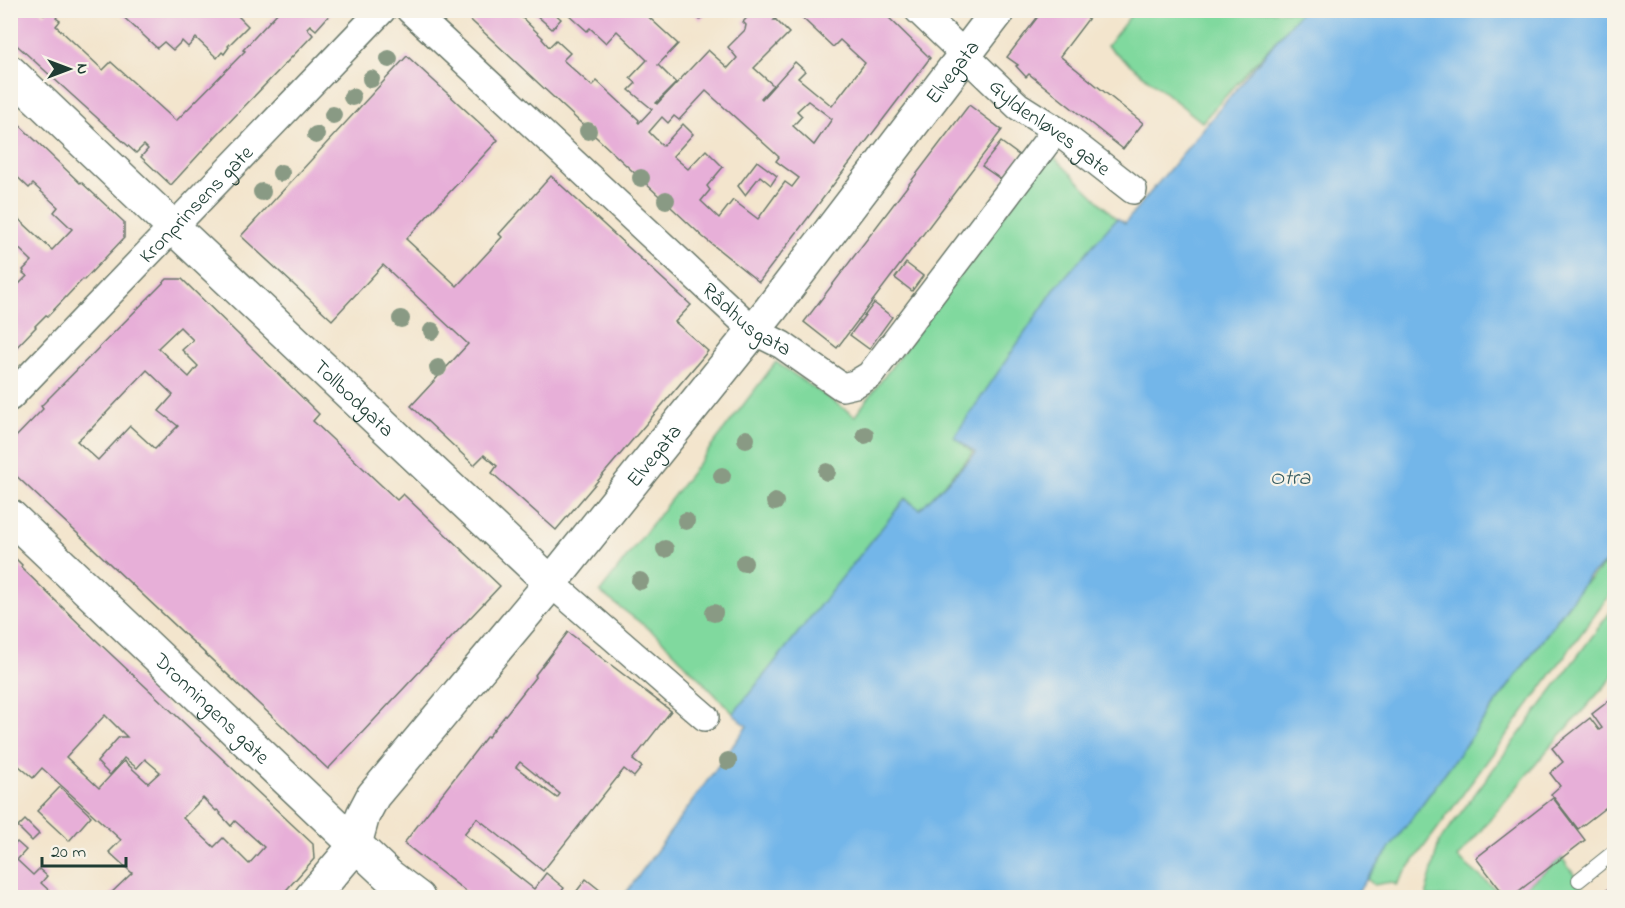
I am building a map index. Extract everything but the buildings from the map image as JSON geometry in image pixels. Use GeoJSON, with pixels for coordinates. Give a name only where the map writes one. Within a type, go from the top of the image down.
{"type":"FeatureCollection","features":[{"type":"Feature","properties":{"kind":"main road","name":"Elvegata"},"geometry":{"type":"LineString","coordinates":[[310,897],[355,846],[363,815],[373,796],[551,583],[754,331],[999,10]]}},
{"type":"Feature","properties":{"kind":"main road","name":"Tollbodgata"},"geometry":{"type":"LineString","coordinates":[[10,72],[551,583]]}},
{"type":"Feature","properties":{"kind":"main road","name":"Dronningens gate"},"geometry":{"type":"LineString","coordinates":[[10,516],[389,876],[418,897]]}},
{"type":"Feature","properties":{"kind":"street","name":"Kronprinsens gate"},"geometry":{"type":"LineString","coordinates":[[10,398],[382,10]]}},
{"type":"Feature","properties":{"kind":"street","name":"Rådhusgata"},"geometry":{"type":"LineString","coordinates":[[410,10],[754,331],[782,345],[842,387],[855,384],[870,375],[1056,130]]}},
{"type":"Feature","properties":{"kind":"street","name":"Gyldenløves gate"},"geometry":{"type":"LineString","coordinates":[[918,10],[1018,106],[1056,130],[1133,190]]}},
{"type":"Feature","properties":{"kind":"street","name":"Tollbodgata"},"geometry":{"type":"LineString","coordinates":[[551,583],[705,717]]}},
{"type":"Feature","properties":{"kind":"lane"},"geometry":{"type":"LineString","coordinates":[[1579,880],[1614,852]]}},
{"type":"Feature","properties":{"kind":"green space"},"geometry":{"type":"Polygon","coordinates":[[[1134,11],[1303,11],[1202,122],[1107,46],[1134,11]]]}},
{"type":"Feature","properties":{"kind":"green space"},"geometry":{"type":"Polygon","coordinates":[[[1050,153],[1117,219],[956,438],[973,453],[920,510],[906,498],[734,714],[658,636],[600,592],[776,362],[855,416],[1050,153]]]}},
{"type":"Feature","properties":{"kind":"green space"},"geometry":{"type":"Polygon","coordinates":[[[1614,556],[1614,589],[1396,885],[1391,882],[1374,885],[1367,879],[1583,585],[1614,556]]]}},
{"type":"Feature","properties":{"kind":"green space"},"geometry":{"type":"Polygon","coordinates":[[[1614,607],[1614,676],[1550,747],[1458,858],[1505,897],[1428,897],[1426,893],[1439,842],[1614,607]]]}},
{"type":"Feature","properties":{"kind":"green space"},"geometry":{"type":"Polygon","coordinates":[[[1562,858],[1590,897],[1511,898],[1562,858]]]}},
{"type":"Feature","properties":{"kind":"water","name":"Otra"},"geometry":{"type":"Polygon","coordinates":[[[1301,11],[1614,11],[1614,556],[1589,576],[1354,897],[623,897],[747,726],[733,714],[905,499],[920,509],[976,453],[954,437],[1056,287],[1117,218],[1125,223],[1301,11]]]}}]}
